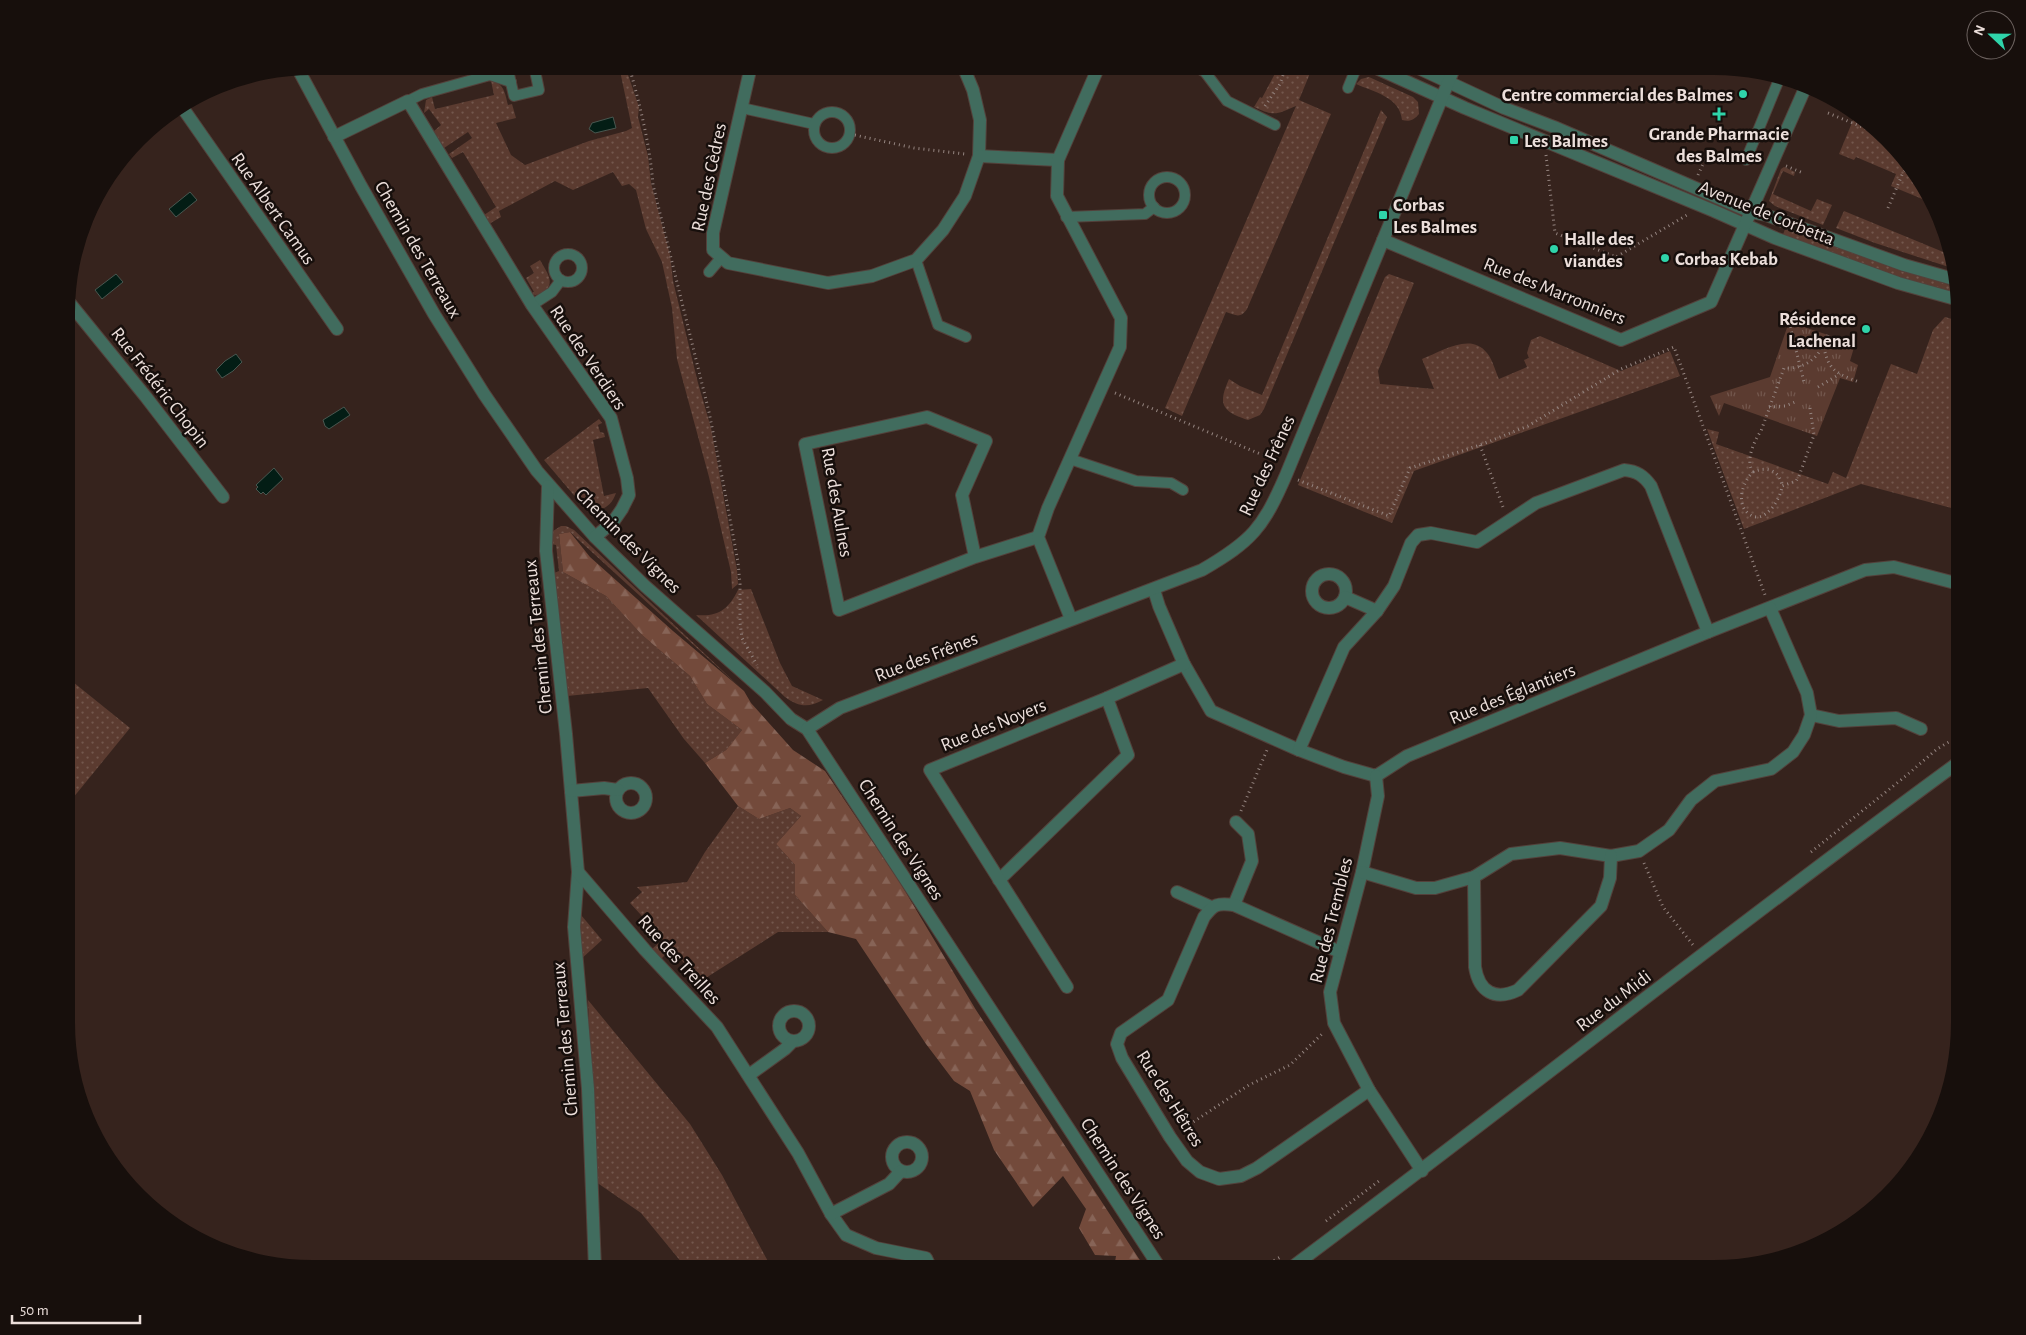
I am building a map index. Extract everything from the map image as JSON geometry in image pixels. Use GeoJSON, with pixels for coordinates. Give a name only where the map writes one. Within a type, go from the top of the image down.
{"type":"FeatureCollection","features":[{"type":"Feature","properties":{"kind":"street","name":"Rue des Cèdres"},"geometry":{"type":"LineString","coordinates":[[749,75],[713,233],[713,250],[728,263],[828,283],[872,276],[916,260],[943,230],[965,196],[979,156],[980,120],[973,90],[967,75]]}},
{"type":"Feature","properties":{"kind":"street"},"geometry":{"type":"LineString","coordinates":[[1072,619],[1038,537],[1048,508],[1120,347],[1120,318],[1066,217],[1057,196],[1058,160],[1095,75]]}},
{"type":"Feature","properties":{"kind":"street","name":"Avenue de Corbetta"},"geometry":{"type":"LineString","coordinates":[[1392,75],[1442,98],[1748,218],[1766,215],[1904,265],[1948,278]]}},
{"type":"Feature","properties":{"kind":"street","name":"Avenue de Corbetta"},"geometry":{"type":"LineString","coordinates":[[1434,75],[1504,108],[1554,127],[1748,218],[1775,238],[1898,282],[1950,297]]}},
{"type":"Feature","properties":{"kind":"street","name":"Rue des Frênes"},"geometry":{"type":"LineString","coordinates":[[808,729],[840,708],[1072,619],[1154,590],[1202,570],[1231,553],[1255,533],[1271,509],[1286,475],[1452,75]]}},
{"type":"Feature","properties":{"kind":"street","name":"Chemin des Terreaux"},"geometry":{"type":"LineString","coordinates":[[302,76],[434,314],[484,394],[548,486],[546,551],[578,872],[574,927],[588,1089],[595,1260]]}},
{"type":"Feature","properties":{"kind":"street","name":"Rue des Marronniers"},"geometry":{"type":"LineString","coordinates":[[1383,240],[1621,340],[1711,302],[1803,92]]}},
{"type":"Feature","properties":{"kind":"street"},"geometry":{"type":"LineString","coordinates":[[334,137],[408,101]]}},
{"type":"Feature","properties":{"kind":"street","name":"Rue des Verdiers"},"geometry":{"type":"LineString","coordinates":[[408,101],[532,305],[611,418],[629,495],[618,516],[595,537]]}},
{"type":"Feature","properties":{"kind":"street","name":"Rue Albert Camus"},"geometry":{"type":"LineString","coordinates":[[185,112],[337,329]]}},
{"type":"Feature","properties":{"kind":"street"},"geometry":{"type":"LineString","coordinates":[[979,156],[1058,160]]}},
{"type":"Feature","properties":{"kind":"street","name":"Rue Frédéric Chopin"},"geometry":{"type":"LineString","coordinates":[[75,310],[146,397],[222,497]]}},
{"type":"Feature","properties":{"kind":"street","name":"Rue des Aulnes"},"geometry":{"type":"LineString","coordinates":[[975,557],[962,496],[986,441],[927,417],[806,444],[839,610],[975,557],[1038,537]]}},
{"type":"Feature","properties":{"kind":"street"},"geometry":{"type":"LineString","coordinates":[[1299,750],[1344,648],[1377,611],[1394,586],[1411,543],[1418,535],[1431,533],[1477,542],[1536,503],[1624,470],[1633,471],[1641,475],[1651,486],[1708,632]]}},
{"type":"Feature","properties":{"kind":"street","name":"Chemin des Vignes"},"geometry":{"type":"LineString","coordinates":[[548,486],[595,537],[645,586],[765,692],[791,719],[808,729],[1155,1260]]}},
{"type":"Feature","properties":{"kind":"street","name":"Rue des Églantiers"},"geometry":{"type":"LineString","coordinates":[[1376,776],[1407,756],[1708,632],[1865,570],[1894,567],[1951,582]]}},
{"type":"Feature","properties":{"kind":"street"},"geometry":{"type":"LineString","coordinates":[[1154,590],[1184,664],[1211,711],[1299,750],[1344,767],[1376,776]]}},
{"type":"Feature","properties":{"kind":"street"},"geometry":{"type":"LineString","coordinates":[[1346,597],[1377,611]]}},
{"type":"Feature","properties":{"kind":"street"},"geometry":{"type":"LineString","coordinates":[[1362,872],[1416,888],[1435,888],[1474,877],[1511,854],[1560,848],[1611,856],[1639,851],[1669,830],[1691,800],[1715,781],[1771,769],[1793,752],[1804,735],[1811,715],[1807,693],[1770,608]]}},
{"type":"Feature","properties":{"kind":"street","name":"Rue des Noyers"},"geometry":{"type":"LineString","coordinates":[[1067,987],[930,770],[1107,698],[1184,664]]}},
{"type":"Feature","properties":{"kind":"street"},"geometry":{"type":"LineString","coordinates":[[999,880],[1128,755],[1107,698]]}},
{"type":"Feature","properties":{"kind":"street"},"geometry":{"type":"LineString","coordinates":[[1811,715],[1839,721],[1896,718],[1921,730]]}},
{"type":"Feature","properties":{"kind":"street","name":"Rue du Midi"},"geometry":{"type":"LineString","coordinates":[[1302,1260],[1835,853],[1951,768]]}},
{"type":"Feature","properties":{"kind":"street","name":"Rue des Trembles"},"geometry":{"type":"LineString","coordinates":[[1376,776],[1378,796],[1362,872],[1330,992],[1334,1023],[1369,1090],[1422,1170]]}},
{"type":"Feature","properties":{"kind":"street"},"geometry":{"type":"LineString","coordinates":[[571,791],[604,788],[618,790]]}},
{"type":"Feature","properties":{"kind":"street"},"geometry":{"type":"LineString","coordinates":[[1234,905],[1252,861],[1248,834],[1236,822]]}},
{"type":"Feature","properties":{"kind":"street"},"geometry":{"type":"LineString","coordinates":[[1474,877],[1475,967],[1477,978],[1482,987],[1491,993],[1501,996],[1518,990],[1601,906],[1610,878],[1611,856]]}},
{"type":"Feature","properties":{"kind":"street","name":"Rue des Treilles"},"geometry":{"type":"LineString","coordinates":[[578,872],[645,950],[717,1027],[798,1153],[831,1214],[846,1234],[876,1248],[926,1258],[927,1260]]}},
{"type":"Feature","properties":{"kind":"street"},"geometry":{"type":"LineString","coordinates":[[1177,892],[1211,908],[1220,903],[1234,905],[1340,952]]}},
{"type":"Feature","properties":{"kind":"street","name":"Rue des Hêtres"},"geometry":{"type":"LineString","coordinates":[[1211,908],[1204,917],[1168,1000],[1121,1033],[1117,1044],[1122,1058],[1170,1137],[1187,1161],[1200,1172],[1219,1179],[1241,1176],[1257,1168],[1369,1090]]}},
{"type":"Feature","properties":{"kind":"street"},"geometry":{"type":"LineString","coordinates":[[749,1075],[785,1050],[793,1041]]}},
{"type":"Feature","properties":{"kind":"street"},"geometry":{"type":"LineString","coordinates":[[831,1214],[889,1184],[901,1171]]}},
{"type":"Feature","properties":{"kind":"lane"},"geometry":{"type":"LineString","coordinates":[[408,101],[422,94],[490,75],[511,82]]}},
{"type":"Feature","properties":{"kind":"lane"},"geometry":{"type":"LineString","coordinates":[[509,75],[514,96],[540,90],[536,75]]}},
{"type":"Feature","properties":{"kind":"lane"},"geometry":{"type":"LineString","coordinates":[[1207,75],[1227,101],[1275,125]]}},
{"type":"Feature","properties":{"kind":"lane"},"geometry":{"type":"LineString","coordinates":[[1348,88],[1353,75]]}},
{"type":"Feature","properties":{"kind":"lane"},"geometry":{"type":"LineString","coordinates":[[1746,160],[1777,84]]}},
{"type":"Feature","properties":{"kind":"lane","name":"Rue des Cèdres"},"geometry":{"type":"LineString","coordinates":[[742,108],[814,124]]}},
{"type":"Feature","properties":{"kind":"lane"},"geometry":{"type":"LineString","coordinates":[[837,112],[846,118],[849,123],[850,134],[846,142],[841,146],[829,149],[818,143],[814,138],[814,124],[825,113],[837,112]]}},
{"type":"Feature","properties":{"kind":"lane"},"geometry":{"type":"LineString","coordinates":[[1066,217],[1145,214],[1154,207]]}},
{"type":"Feature","properties":{"kind":"lane"},"geometry":{"type":"LineString","coordinates":[[709,272],[721,258]]}},
{"type":"Feature","properties":{"kind":"lane"},"geometry":{"type":"LineString","coordinates":[[916,260],[938,326],[966,337]]}},
{"type":"Feature","properties":{"kind":"lane","name":"Rue des Verdiers"},"geometry":{"type":"LineString","coordinates":[[532,305],[552,292],[561,280]]}},
{"type":"Feature","properties":{"kind":"lane"},"geometry":{"type":"LineString","coordinates":[[1070,459],[1136,481],[1171,483],[1183,490]]}},
{"type":"Feature","properties":{"kind":"path"},"geometry":{"type":"LineString","coordinates":[[632,75],[639,101],[651,162],[653,185],[709,412],[724,487],[738,562],[742,638],[755,661],[765,692]]}},
{"type":"Feature","properties":{"kind":"path"},"geometry":{"type":"LineString","coordinates":[[1256,116],[1280,84],[1283,75]]}},
{"type":"Feature","properties":{"kind":"path"},"geometry":{"type":"LineString","coordinates":[[1828,113],[1861,126]]}},
{"type":"Feature","properties":{"kind":"path"},"geometry":{"type":"LineString","coordinates":[[850,134],[914,148],[979,156]]}},
{"type":"Feature","properties":{"kind":"path"},"geometry":{"type":"LineString","coordinates":[[1697,178],[1709,151]]}},
{"type":"Feature","properties":{"kind":"path"},"geometry":{"type":"LineString","coordinates":[[1546,153],[1555,233],[1616,257],[1690,214]]}},
{"type":"Feature","properties":{"kind":"path"},"geometry":{"type":"LineString","coordinates":[[1781,164],[1803,173]]}},
{"type":"Feature","properties":{"kind":"path"},"geometry":{"type":"LineString","coordinates":[[1888,208],[1904,171]]}},
{"type":"Feature","properties":{"kind":"path"},"geometry":{"type":"LineString","coordinates":[[1789,322],[1804,382]]}},
{"type":"Feature","properties":{"kind":"path"},"geometry":{"type":"LineString","coordinates":[[1753,472],[1750,468],[1750,460],[1756,438],[1761,431],[1784,368],[1800,366],[1818,356],[1824,347],[1828,335]]}},
{"type":"Feature","properties":{"kind":"path"},"geometry":{"type":"LineString","coordinates":[[1286,475],[1389,516],[1410,468],[1480,445],[1528,426],[1621,368],[1674,347],[1770,608]]}},
{"type":"Feature","properties":{"kind":"path"},"geometry":{"type":"LineString","coordinates":[[1824,347],[1828,363],[1840,374],[1859,382]]}},
{"type":"Feature","properties":{"kind":"path"},"geometry":{"type":"LineString","coordinates":[[1818,387],[1840,374]]}},
{"type":"Feature","properties":{"kind":"path"},"geometry":{"type":"LineString","coordinates":[[1102,387],[1278,461]]}},
{"type":"Feature","properties":{"kind":"path"},"geometry":{"type":"LineString","coordinates":[[1770,407],[1785,406],[1795,402]]}},
{"type":"Feature","properties":{"kind":"path"},"geometry":{"type":"LineString","coordinates":[[1782,486],[1796,481],[1814,435],[1810,408]]}},
{"type":"Feature","properties":{"kind":"path"},"geometry":{"type":"LineString","coordinates":[[1480,445],[1508,522]]}},
{"type":"Feature","properties":{"kind":"path"},"geometry":{"type":"LineString","coordinates":[[1762,468],[1771,470],[1777,474],[1782,486],[1777,503],[1760,516],[1754,517],[1744,509],[1742,497],[1742,487],[1746,479],[1753,472],[1762,468]]}},
{"type":"Feature","properties":{"kind":"path"},"geometry":{"type":"LineString","coordinates":[[1236,822],[1272,738]]}},
{"type":"Feature","properties":{"kind":"path"},"geometry":{"type":"LineString","coordinates":[[1639,851],[1663,907],[1693,945]]}},
{"type":"Feature","properties":{"kind":"path"},"geometry":{"type":"LineString","coordinates":[[1170,1137],[1249,1085],[1290,1065],[1334,1023]]}},
{"type":"Feature","properties":{"kind":"green space"},"geometry":{"type":"Polygon","coordinates":[[[621,75],[628,75],[639,107],[638,117],[648,156],[651,183],[670,255],[673,281],[711,428],[737,570],[738,584],[732,589],[731,572],[709,477],[677,359],[672,308],[662,262],[646,229],[636,190],[629,184],[622,186],[613,172],[573,190],[555,181],[499,211],[501,217],[489,224],[484,215],[496,207],[463,152],[452,158],[449,154],[472,138],[468,132],[444,148],[434,131],[441,125],[429,109],[424,113],[426,100],[432,97],[435,109],[494,95],[491,81],[499,84],[506,96],[508,105],[512,104],[516,118],[496,123],[511,155],[525,165],[589,141],[632,128],[621,75]]]}},
{"type":"Feature","properties":{"kind":"green space"},"geometry":{"type":"Polygon","coordinates":[[[1274,75],[1309,75],[1299,100],[1331,114],[1247,309],[1240,315],[1226,312],[1182,416],[1165,408],[1296,106],[1276,113],[1267,112],[1254,107],[1260,97],[1262,98],[1274,75]]]}},
{"type":"Feature","properties":{"kind":"green space"},"geometry":{"type":"Polygon","coordinates":[[[1369,77],[1413,97],[1418,102],[1419,114],[1412,120],[1402,120],[1396,106],[1385,96],[1356,84],[1361,79],[1369,77]]]}},
{"type":"Feature","properties":{"kind":"green space"},"geometry":{"type":"Polygon","coordinates":[[[1381,110],[1387,117],[1264,409],[1260,415],[1248,420],[1239,417],[1224,406],[1224,395],[1229,379],[1262,395],[1381,110]]]}},
{"type":"Feature","properties":{"kind":"green space"},"geometry":{"type":"Polygon","coordinates":[[[1853,120],[1882,144],[1911,180],[1922,199],[1891,186],[1896,174],[1856,157],[1854,160],[1839,154],[1853,120]]]}},
{"type":"Feature","properties":{"kind":"green space"},"geometry":{"type":"Polygon","coordinates":[[[1784,167],[1795,172],[1794,176],[1783,171],[1773,194],[1811,211],[1817,199],[1832,205],[1823,225],[1775,206],[1769,201],[1781,169],[1784,167]]]}},
{"type":"Feature","properties":{"kind":"green space"},"geometry":{"type":"Polygon","coordinates":[[[1844,211],[1943,252],[1946,266],[1875,243],[1836,228],[1844,211]]]}},
{"type":"Feature","properties":{"kind":"green space"},"geometry":{"type":"Polygon","coordinates":[[[1785,229],[1949,285],[1950,293],[1897,276],[1783,235],[1785,229]]]}},
{"type":"Feature","properties":{"kind":"green space"},"geometry":{"type":"Polygon","coordinates":[[[540,260],[550,281],[547,289],[534,295],[531,294],[534,292],[526,278],[534,273],[530,266],[540,260]]]}},
{"type":"Feature","properties":{"kind":"green space"},"geometry":{"type":"Polygon","coordinates":[[[1389,274],[1414,283],[1378,371],[1380,384],[1434,389],[1422,359],[1447,348],[1465,344],[1473,344],[1487,353],[1499,379],[1527,367],[1524,360],[1529,358],[1527,353],[1531,340],[1540,336],[1621,371],[1670,351],[1680,376],[1414,471],[1392,523],[1298,485],[1385,277],[1389,274]]]}},
{"type":"Feature","properties":{"kind":"green space"},"geometry":{"type":"Polygon","coordinates":[[[1945,317],[1951,319],[1951,508],[1861,484],[1744,529],[1707,429],[1719,432],[1716,444],[1828,484],[1833,472],[1846,478],[1891,364],[1917,374],[1933,330],[1945,317]]]}},
{"type":"Feature","properties":{"kind":"green space"},"geometry":{"type":"Polygon","coordinates":[[[1789,322],[1855,344],[1850,361],[1858,365],[1853,382],[1840,378],[1817,436],[1724,403],[1719,416],[1710,396],[1770,377],[1789,322]]]}},
{"type":"Feature","properties":{"kind":"green space"},"geometry":{"type":"Polygon","coordinates":[[[599,419],[602,423],[598,425],[600,432],[604,433],[605,437],[593,440],[604,496],[616,493],[608,506],[593,512],[578,500],[544,460],[599,419]]]}},
{"type":"Feature","properties":{"kind":"green space"},"geometry":{"type":"Polygon","coordinates":[[[561,526],[574,530],[744,691],[570,532],[559,534],[563,572],[606,596],[642,635],[690,676],[707,704],[742,730],[726,750],[705,763],[684,739],[648,688],[567,696],[554,573],[559,571],[556,545],[551,544],[553,531],[561,526]]]}},
{"type":"Feature","properties":{"kind":"green space"},"geometry":{"type":"Polygon","coordinates":[[[570,532],[590,557],[744,691],[751,703],[793,750],[825,771],[899,881],[976,1010],[1140,1260],[1115,1260],[1116,1256],[1095,1255],[1079,1228],[1086,1209],[1063,1176],[1033,1207],[994,1150],[970,1091],[954,1081],[926,1044],[856,939],[828,932],[795,895],[795,865],[776,844],[801,816],[790,808],[759,819],[738,806],[705,763],[726,750],[742,730],[707,704],[690,676],[642,635],[606,596],[563,572],[559,534],[570,532]]]}},
{"type":"Feature","properties":{"kind":"green space"},"geometry":{"type":"Polygon","coordinates":[[[751,589],[780,663],[792,686],[823,700],[804,705],[795,703],[785,697],[696,615],[710,615],[721,611],[730,603],[738,590],[751,589]]]}},
{"type":"Feature","properties":{"kind":"green space"},"geometry":{"type":"Polygon","coordinates":[[[75,684],[130,728],[75,795],[75,684]]]}},
{"type":"Feature","properties":{"kind":"green space"},"geometry":{"type":"Polygon","coordinates":[[[738,806],[759,819],[790,808],[801,816],[776,844],[795,865],[795,895],[828,932],[778,932],[701,981],[671,949],[661,959],[652,949],[663,939],[630,903],[642,892],[637,887],[687,882],[705,852],[738,806]]]}},
{"type":"Feature","properties":{"kind":"green space"},"geometry":{"type":"Polygon","coordinates":[[[581,915],[602,940],[580,960],[578,938],[581,915]]]}},
{"type":"Feature","properties":{"kind":"green space"},"geometry":{"type":"Polygon","coordinates":[[[588,1000],[690,1124],[722,1175],[767,1260],[680,1260],[641,1213],[596,1182],[588,1000]]]}},
{"type":"Feature","properties":{"kind":"shaded area"},"geometry":{"type":"Polygon","coordinates":[[[613,117],[616,128],[595,133],[589,129],[592,123],[613,117]]]}},
{"type":"Feature","properties":{"kind":"shaded area"},"geometry":{"type":"Polygon","coordinates":[[[190,192],[197,200],[176,217],[169,209],[190,192]]]}},
{"type":"Feature","properties":{"kind":"shaded area"},"geometry":{"type":"Polygon","coordinates":[[[116,274],[123,282],[102,299],[95,290],[116,274]]]}},
{"type":"Feature","properties":{"kind":"shaded area"},"geometry":{"type":"Polygon","coordinates":[[[236,354],[242,362],[222,378],[216,370],[236,354]]]}},
{"type":"Feature","properties":{"kind":"shaded area"},"geometry":{"type":"Polygon","coordinates":[[[344,407],[350,415],[329,429],[325,426],[323,420],[344,407]]]}},
{"type":"Feature","properties":{"kind":"shaded area"},"geometry":{"type":"Polygon","coordinates":[[[274,468],[283,479],[266,495],[263,492],[261,494],[256,489],[258,487],[256,485],[274,468]]]}},
{"type":"Feature","properties":{"kind":"place","name":"Centre commercial des Balmes"},"geometry":{"type":"Point","coordinates":[1743,94]}},
{"type":"Feature","properties":{"kind":"place","name":"Grande Pharmacie des Balmes"},"geometry":{"type":"Point","coordinates":[1719,114]}},
{"type":"Feature","properties":{"kind":"place","name":"Les Balmes"},"geometry":{"type":"Point","coordinates":[1514,140]}},
{"type":"Feature","properties":{"kind":"place","name":"Corbas Les Balmes"},"geometry":{"type":"Point","coordinates":[1383,215]}},
{"type":"Feature","properties":{"kind":"place","name":"Halle des viandes"},"geometry":{"type":"Point","coordinates":[1554,249]}},
{"type":"Feature","properties":{"kind":"place","name":"Corbas Kebab"},"geometry":{"type":"Point","coordinates":[1665,258]}},
{"type":"Feature","properties":{"kind":"place","name":"Résidence Lachenal"},"geometry":{"type":"Point","coordinates":[1866,329]}}]}
